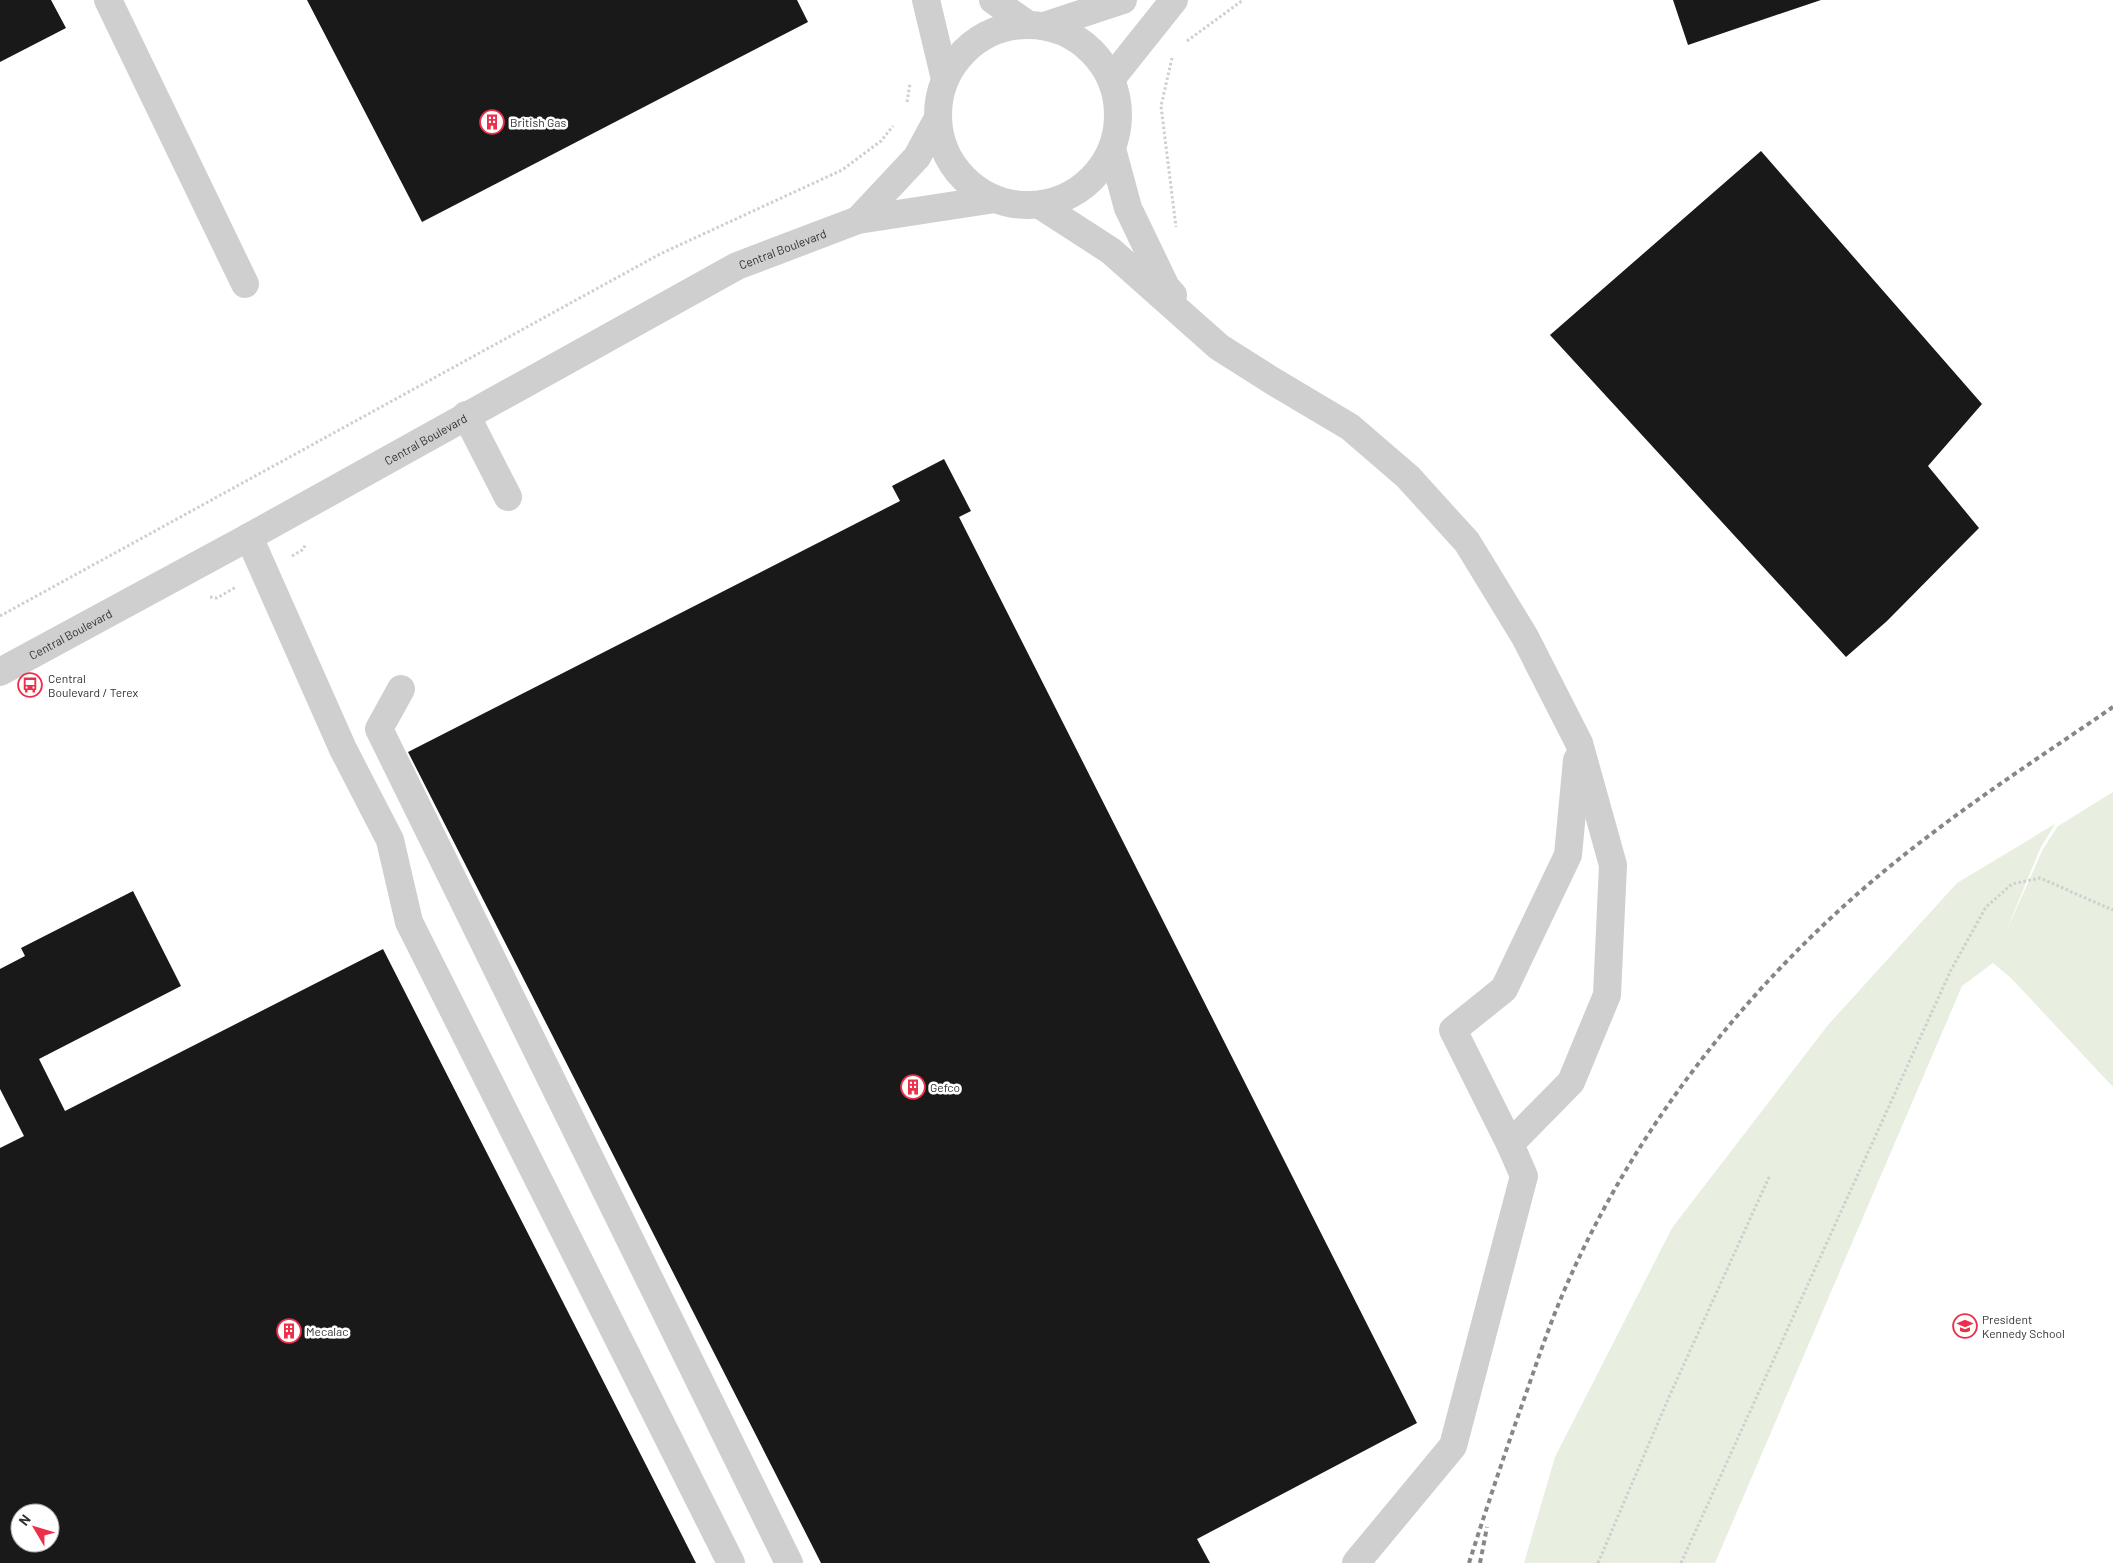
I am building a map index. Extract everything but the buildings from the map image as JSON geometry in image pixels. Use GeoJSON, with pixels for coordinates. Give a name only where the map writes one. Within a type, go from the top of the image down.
{"type":"FeatureCollection","features":[{"type":"Feature","properties":{"kind":"street"},"geometry":{"type":"LineString","coordinates":[[108,0],[245,284]]}},
{"type":"Feature","properties":{"kind":"street"},"geometry":{"type":"LineString","coordinates":[[926,0],[945,79]]}},
{"type":"Feature","properties":{"kind":"street"},"geometry":{"type":"LineString","coordinates":[[993,0],[1035,25],[1069,34],[1090,48],[1102,63],[1111,79],[1117,100],[1118,120],[1112,149],[1101,168],[1085,185],[1064,198],[1025,206],[995,199],[978,191],[959,174],[946,154],[937,120],[940,93],[945,79],[963,52],[990,33],[1008,26],[1035,25],[1123,0]]}},
{"type":"Feature","properties":{"kind":"street"},"geometry":{"type":"LineString","coordinates":[[1111,79],[1174,0]]}},
{"type":"Feature","properties":{"kind":"street","name":"Central Boulevard"},"geometry":{"type":"LineString","coordinates":[[858,220],[917,157],[937,120]]}},
{"type":"Feature","properties":{"kind":"street"},"geometry":{"type":"LineString","coordinates":[[1112,149],[1128,208],[1166,287],[1219,347]]}},
{"type":"Feature","properties":{"kind":"street","name":"Central Boulevard"},"geometry":{"type":"LineString","coordinates":[[0,672],[249,537],[737,266],[858,220],[995,199]]}},
{"type":"Feature","properties":{"kind":"street"},"geometry":{"type":"LineString","coordinates":[[1040,204],[1111,251],[1219,347],[1350,428],[1408,477],[1467,542],[1525,637],[1578,743],[1613,865],[1606,995],[1571,1082],[1510,1144]]}},
{"type":"Feature","properties":{"kind":"street"},"geometry":{"type":"LineString","coordinates":[[466,416],[508,497]]}},
{"type":"Feature","properties":{"kind":"street"},"geometry":{"type":"LineString","coordinates":[[249,537],[343,749],[390,840],[409,922],[731,1563]]}},
{"type":"Feature","properties":{"kind":"street"},"geometry":{"type":"LineString","coordinates":[[402,689],[379,729],[789,1563]]}},
{"type":"Feature","properties":{"kind":"street"},"geometry":{"type":"LineString","coordinates":[[1356,1563],[1453,1446],[1524,1176],[1453,1030],[1504,989],[1568,856],[1578,743]]}},
{"type":"Feature","properties":{"kind":"path"},"geometry":{"type":"LineString","coordinates":[[1181,45],[1243,0]]}},
{"type":"Feature","properties":{"kind":"path"},"geometry":{"type":"LineString","coordinates":[[1153,261],[1178,240],[1160,106],[1174,51]]}},
{"type":"Feature","properties":{"kind":"path"},"geometry":{"type":"LineString","coordinates":[[907,103],[912,76]]}},
{"type":"Feature","properties":{"kind":"path"},"geometry":{"type":"LineString","coordinates":[[0,616],[660,254],[842,170],[880,141],[897,122]]}},
{"type":"Feature","properties":{"kind":"path"},"geometry":{"type":"LineString","coordinates":[[208,596],[217,598],[264,572],[304,549],[306,540]]}},
{"type":"Feature","properties":{"kind":"path"},"geometry":{"type":"LineString","coordinates":[[1681,1563],[1951,970],[1986,907],[2012,884],[2040,878],[2113,910]]}},
{"type":"Feature","properties":{"kind":"path"},"geometry":{"type":"LineString","coordinates":[[1598,1563],[1669,1397],[1770,1175]]}},
{"type":"Feature","properties":{"kind":"shaded area"},"geometry":{"type":"Polygon","coordinates":[[[2113,792],[2113,1087],[2011,978],[1993,963],[1962,986],[1715,1563],[1524,1563],[1555,1457],[1672,1228],[1828,1025],[1957,883],[2055,824],[2040,849],[2005,934],[2043,849],[2058,826],[2113,792]]]}},
{"type":"Feature","properties":{"kind":"railway"},"geometry":{"type":"LineString","coordinates":[[1469,1563],[1513,1429],[1564,1291],[1595,1226],[1631,1162],[1671,1101],[1715,1043],[1762,988],[1813,935],[1866,886],[1969,806],[2113,707]]}},
{"type":"Feature","properties":{"kind":"railway"},"geometry":{"type":"LineString","coordinates":[[1480,1563],[1487,1527]]}},
{"type":"Feature","properties":{"kind":"place","name":"British Gas"},"geometry":{"type":"Point","coordinates":[492,122]}},
{"type":"Feature","properties":{"kind":"place","name":"Central Boulevard / Terex"},"geometry":{"type":"Point","coordinates":[30,685]}},
{"type":"Feature","properties":{"kind":"place","name":"Gefco"},"geometry":{"type":"Point","coordinates":[913,1087]}},
{"type":"Feature","properties":{"kind":"place","name":"President Kennedy School"},"geometry":{"type":"Point","coordinates":[1965,1326]}},
{"type":"Feature","properties":{"kind":"place","name":"Mecalac"},"geometry":{"type":"Point","coordinates":[289,1331]}}]}
